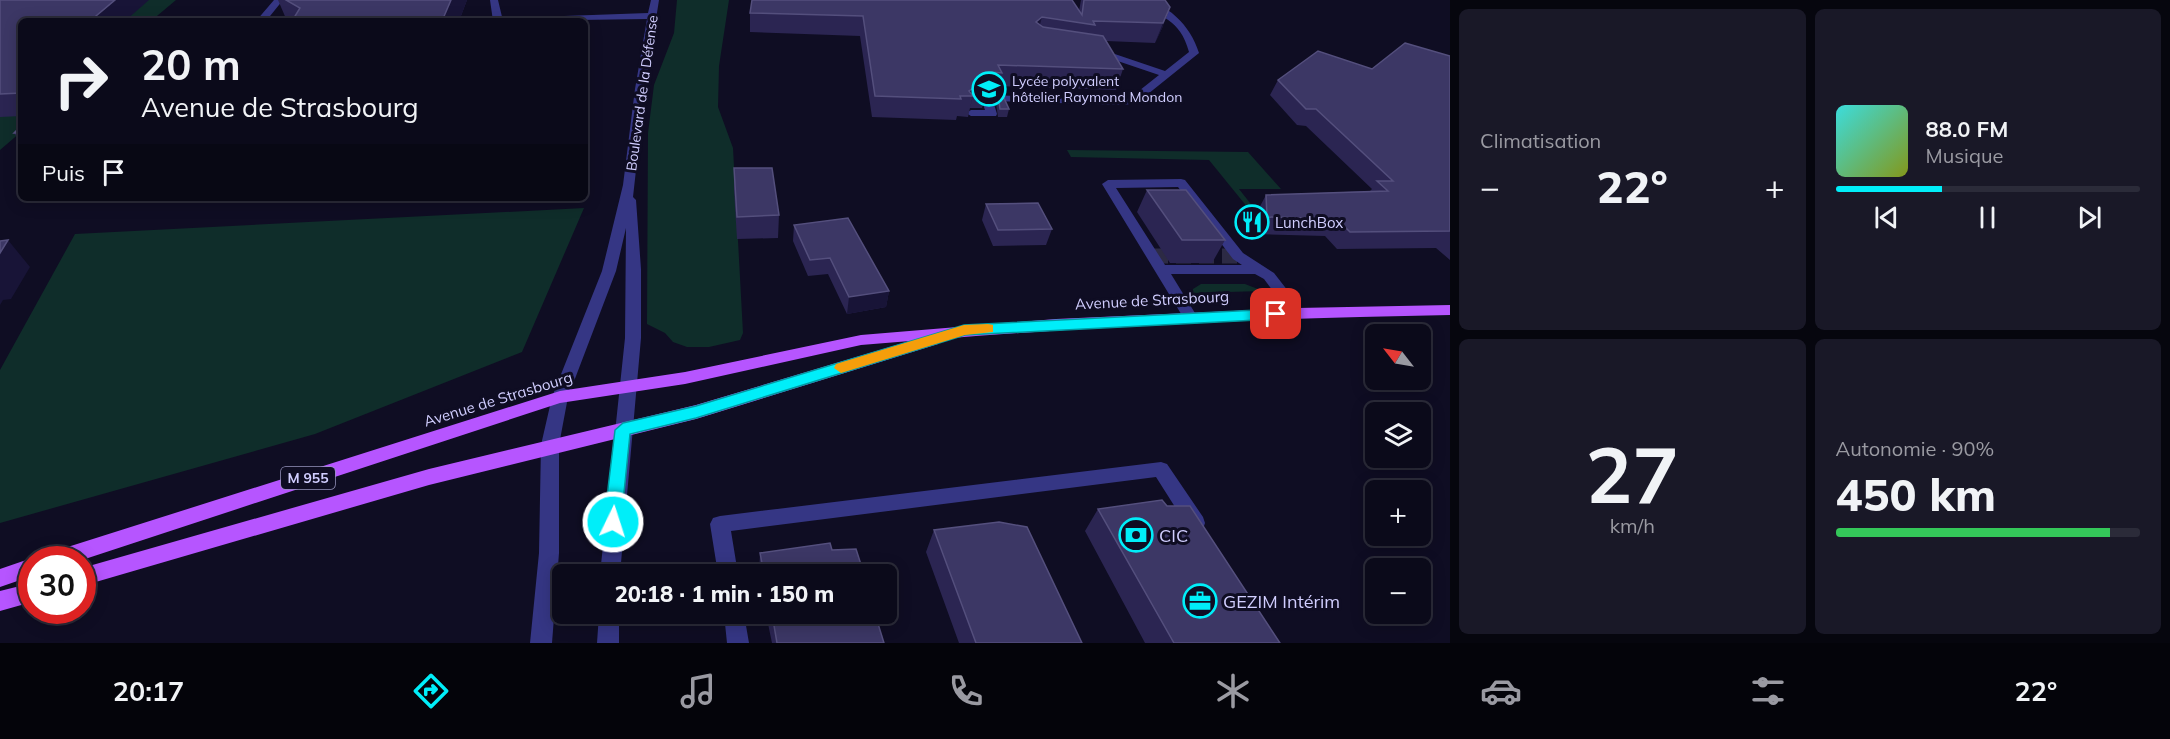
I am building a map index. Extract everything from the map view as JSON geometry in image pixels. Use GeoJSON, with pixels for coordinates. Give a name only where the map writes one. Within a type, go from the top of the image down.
{"type":"FeatureCollection","features":[{"type":"Feature","properties":{"kind":"main road","name":"Avenue de Strasbourg"},"geometry":{"type":"LineString","coordinates":[[96,547],[247,497],[469,429],[560,397],[685,378],[861,340],[964,330],[1191,318],[1450,310]]}},
{"type":"Feature","properties":{"kind":"main road","name":"Avenue de Strasbourg"},"geometry":{"type":"LineString","coordinates":[[96,573],[429,477],[550,445],[696,412],[964,330]]}},
{"type":"Feature","properties":{"kind":"main road"},"geometry":{"type":"LineString","coordinates":[[0,578],[18,572]]}},
{"type":"Feature","properties":{"kind":"main road"},"geometry":{"type":"LineString","coordinates":[[0,601],[18,596]]}},
{"type":"Feature","properties":{"kind":"street"},"geometry":{"type":"LineString","coordinates":[[264,18],[279,0]]}},
{"type":"Feature","properties":{"kind":"street"},"geometry":{"type":"LineString","coordinates":[[494,0],[497,18]]}},
{"type":"Feature","properties":{"kind":"street","name":"Boulevard de la Défense"},"geometry":{"type":"LineString","coordinates":[[541,643],[549,553],[550,445],[560,397],[609,271],[629,185],[640,89],[655,0]]}},
{"type":"Feature","properties":{"kind":"street"},"geometry":{"type":"LineString","coordinates":[[971,113],[992,114],[986,98],[1125,102],[1134,100],[1190,59],[1194,53],[1192,45],[1164,11],[1141,0]]}},
{"type":"Feature","properties":{"kind":"street"},"geometry":{"type":"LineString","coordinates":[[588,18],[652,16]]}},
{"type":"Feature","properties":{"kind":"street"},"geometry":{"type":"LineString","coordinates":[[1087,49],[1168,75]]}},
{"type":"Feature","properties":{"kind":"street"},"geometry":{"type":"LineString","coordinates":[[1191,318],[1127,206],[1108,184],[1181,183],[1238,256],[1269,276],[1297,313]]}},
{"type":"Feature","properties":{"kind":"street","name":"Boulevard de la Défense"},"geometry":{"type":"LineString","coordinates":[[611,564],[614,503],[629,386],[635,268],[629,185]]}},
{"type":"Feature","properties":{"kind":"street"},"geometry":{"type":"LineString","coordinates":[[1177,206],[1199,206]]}},
{"type":"Feature","properties":{"kind":"street"},"geometry":{"type":"LineString","coordinates":[[1162,270],[1258,269]]}},
{"type":"Feature","properties":{"kind":"street"},"geometry":{"type":"LineString","coordinates":[[726,564],[720,524],[1161,469],[1205,537]]}},
{"type":"Feature","properties":{"kind":"street"},"geometry":{"type":"LineString","coordinates":[[608,643],[609,624]]}},
{"type":"Feature","properties":{"kind":"street"},"geometry":{"type":"LineString","coordinates":[[735,624],[738,643]]}},
{"type":"Feature","properties":{"kind":"green space"},"geometry":{"type":"Polygon","coordinates":[[[0,0],[176,0],[155,18],[18,18],[18,135],[0,150],[0,0]]]}},
{"type":"Feature","properties":{"kind":"green space"},"geometry":{"type":"Polygon","coordinates":[[[677,0],[729,0],[719,66],[718,107],[733,148],[743,333],[740,340],[709,347],[687,347],[673,342],[665,333],[647,324],[648,133],[654,85],[674,33],[677,0]]]}},
{"type":"Feature","properties":{"kind":"green space"},"geometry":{"type":"Polygon","coordinates":[[[1067,150],[1248,152],[1281,189],[1239,189],[1254,208],[1248,208],[1209,160],[1071,157],[1067,150]]]}},
{"type":"Feature","properties":{"kind":"green space"},"geometry":{"type":"Polygon","coordinates":[[[584,208],[522,352],[315,434],[0,523],[0,370],[75,234],[584,208]]]}},
{"type":"Feature","properties":{"kind":"green space"},"geometry":{"type":"Polygon","coordinates":[[[1201,284],[1245,284],[1263,291],[1192,293],[1193,289],[1201,284]]]}},
{"type":"Feature","properties":{"kind":"building"},"geometry":{"type":"Polygon","coordinates":[[[0,0],[115,0],[94,18],[18,18],[18,93],[0,94],[0,0]]]}},
{"type":"Feature","properties":{"kind":"building"},"geometry":{"type":"Polygon","coordinates":[[[286,0],[451,0],[443,18],[294,18],[300,8],[286,0]]]}},
{"type":"Feature","properties":{"kind":"building"},"geometry":{"type":"Polygon","coordinates":[[[752,0],[1072,0],[1082,15],[1084,0],[1165,0],[1170,7],[1163,23],[1093,21],[1095,25],[1042,17],[1036,22],[1043,27],[1103,36],[1123,69],[998,65],[1002,73],[991,72],[984,77],[987,87],[975,87],[969,91],[973,96],[960,96],[961,99],[875,96],[863,16],[750,13],[752,0]]]}},
{"type":"Feature","properties":{"kind":"building"},"geometry":{"type":"Polygon","coordinates":[[[1405,43],[1450,56],[1450,231],[1350,232],[1337,219],[1267,217],[1266,195],[1388,191],[1377,181],[1393,181],[1316,109],[1306,109],[1278,80],[1318,51],[1372,69],[1405,43]]]}},
{"type":"Feature","properties":{"kind":"building"},"geometry":{"type":"Polygon","coordinates":[[[998,95],[1003,96],[1009,109],[1000,109],[998,95]]]}},
{"type":"Feature","properties":{"kind":"building"},"geometry":{"type":"Polygon","coordinates":[[[734,168],[772,168],[779,215],[737,217],[734,168]]]}},
{"type":"Feature","properties":{"kind":"building"},"geometry":{"type":"Polygon","coordinates":[[[1147,190],[1186,190],[1225,240],[1182,240],[1147,190]]]}},
{"type":"Feature","properties":{"kind":"building"},"geometry":{"type":"Polygon","coordinates":[[[1038,203],[1052,229],[998,230],[986,204],[1038,203]]]}},
{"type":"Feature","properties":{"kind":"building"},"geometry":{"type":"Polygon","coordinates":[[[848,218],[889,291],[849,297],[830,258],[810,260],[794,225],[848,218]]]}},
{"type":"Feature","properties":{"kind":"building"},"geometry":{"type":"Polygon","coordinates":[[[8,240],[0,253],[0,241],[8,240]]]}},
{"type":"Feature","properties":{"kind":"building"},"geometry":{"type":"Polygon","coordinates":[[[1162,500],[1167,506],[1190,506],[1280,643],[1174,643],[1098,509],[1162,500]]]}},
{"type":"Feature","properties":{"kind":"building"},"geometry":{"type":"Polygon","coordinates":[[[999,522],[1027,527],[1082,643],[976,643],[934,530],[999,522]]]}},
{"type":"Feature","properties":{"kind":"building"},"geometry":{"type":"Polygon","coordinates":[[[830,543],[832,550],[856,549],[861,564],[762,564],[760,553],[830,543]]]}},
{"type":"Feature","properties":{"kind":"building"},"geometry":{"type":"Polygon","coordinates":[[[774,624],[878,624],[884,643],[777,643],[774,624]]]}},
{"type":"Feature","properties":{"kind":"tunnel"},"geometry":{"type":"LineString","coordinates":[[1153,256],[1238,256]]}},
{"type":"Feature","properties":{"kind":"slow traffic"},"geometry":{"type":"LineString","coordinates":[[841,368],[964,330],[988,329]]}},
{"type":"Feature","properties":{"kind":"place","name":"Lycée polyvalent hôtelier Raymond Mondon"},"geometry":{"type":"Point","coordinates":[989,89]}},
{"type":"Feature","properties":{"kind":"place","name":"LunchBox"},"geometry":{"type":"Point","coordinates":[1252,222]}},
{"type":"Feature","properties":{"kind":"place","name":"CIC"},"geometry":{"type":"Point","coordinates":[1136,535]}},
{"type":"Feature","properties":{"kind":"place","name":"GEZIM Intérim"},"geometry":{"type":"Point","coordinates":[1200,601]}},
{"type":"Feature","properties":{"kind":"route"},"geometry":{"type":"LineString","coordinates":[[613,522],[623,430],[696,412],[964,330],[1276,314]]}}]}
